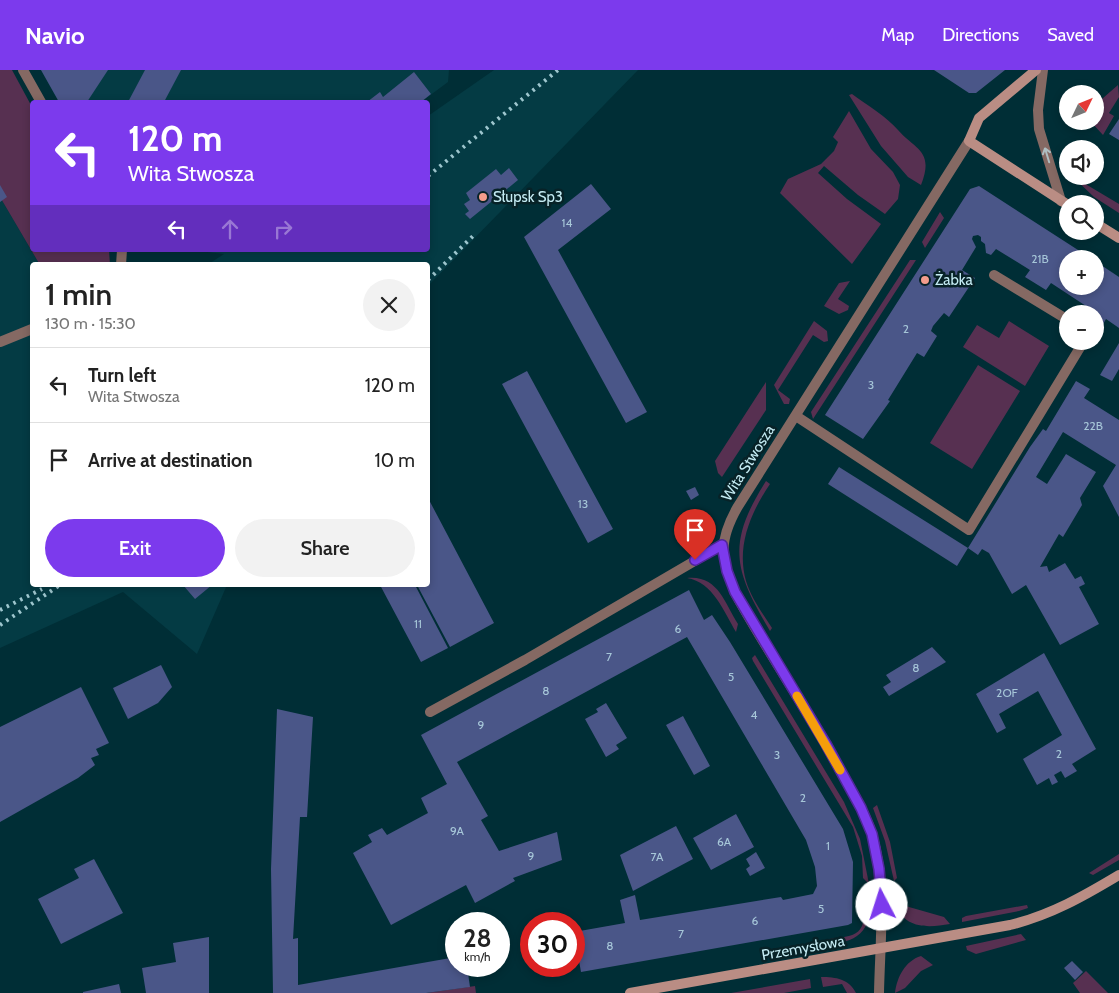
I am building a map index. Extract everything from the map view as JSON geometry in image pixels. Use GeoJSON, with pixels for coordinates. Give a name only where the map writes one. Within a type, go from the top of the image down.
{"type":"FeatureCollection","features":[{"type":"Feature","properties":{"kind":"street"},"geometry":{"type":"LineString","coordinates":[[22,70],[40,100]]}},
{"type":"Feature","properties":{"kind":"street"},"geometry":{"type":"LineString","coordinates":[[1036,70],[979,118],[969,141],[1059,200]]}},
{"type":"Feature","properties":{"kind":"street"},"geometry":{"type":"LineString","coordinates":[[1043,70],[1038,110],[1039,130],[1061,195]]}},
{"type":"Feature","properties":{"kind":"street","name":"Wita Stwosza"},"geometry":{"type":"LineString","coordinates":[[722,545],[734,513],[969,141]]}},
{"type":"Feature","properties":{"kind":"street"},"geometry":{"type":"LineString","coordinates":[[1104,228],[1119,238]]}},
{"type":"Feature","properties":{"kind":"street"},"geometry":{"type":"LineString","coordinates":[[994,275],[1059,315]]}},
{"type":"Feature","properties":{"kind":"street"},"geometry":{"type":"LineString","coordinates":[[0,342],[30,330]]}},
{"type":"Feature","properties":{"kind":"street"},"geometry":{"type":"LineString","coordinates":[[796,416],[968,530],[1078,350]]}},
{"type":"Feature","properties":{"kind":"street"},"geometry":{"type":"LineString","coordinates":[[430,712],[525,660],[722,545],[727,571],[735,592],[826,744],[861,808],[872,834],[879,869],[882,898],[880,993]]}},
{"type":"Feature","properties":{"kind":"street","name":"Przemysłowa"},"geometry":{"type":"LineString","coordinates":[[630,993],[880,950],[1029,920],[1074,902],[1119,874]]}},
{"type":"Feature","properties":{"kind":"shaded area"},"geometry":{"type":"Polygon","coordinates":[[[0,70],[12,70],[30,103],[30,248],[0,197],[0,70]]]}},
{"type":"Feature","properties":{"kind":"shaded area"},"geometry":{"type":"Polygon","coordinates":[[[41,70],[449,70],[448,82],[424,100],[58,100],[41,70]]]}},
{"type":"Feature","properties":{"kind":"shaded area"},"geometry":{"type":"Polygon","coordinates":[[[494,70],[638,70],[430,284],[430,262],[212,262],[224,254],[207,252],[430,252],[430,115],[494,70]]]}},
{"type":"Feature","properties":{"kind":"shaded area"},"geometry":{"type":"Polygon","coordinates":[[[1118,85],[1119,97],[1109,113],[1114,116],[1103,135],[1098,130],[1104,130],[1104,97],[1118,85]]]}},
{"type":"Feature","properties":{"kind":"shaded area"},"geometry":{"type":"Polygon","coordinates":[[[852,94],[888,120],[921,152],[926,164],[921,185],[908,177],[881,146],[849,95],[852,94]]]}},
{"type":"Feature","properties":{"kind":"shaded area"},"geometry":{"type":"Polygon","coordinates":[[[849,111],[871,149],[893,172],[900,185],[898,199],[885,214],[858,195],[824,166],[818,173],[847,199],[881,224],[852,264],[780,193],[788,179],[821,164],[834,151],[838,142],[833,137],[849,111]]]}},
{"type":"Feature","properties":{"kind":"shaded area"},"geometry":{"type":"Polygon","coordinates":[[[1081,185],[1087,185],[1104,195],[1092,195],[1081,185]]]}},
{"type":"Feature","properties":{"kind":"shaded area"},"geometry":{"type":"Polygon","coordinates":[[[1104,195],[1119,204],[1119,213],[1104,203],[1104,195]]]}},
{"type":"Feature","properties":{"kind":"shaded area"},"geometry":{"type":"Polygon","coordinates":[[[0,197],[30,248],[30,252],[32,252],[38,262],[30,262],[30,587],[226,587],[197,654],[123,592],[0,648],[0,197]]]}},
{"type":"Feature","properties":{"kind":"shaded area"},"geometry":{"type":"Polygon","coordinates":[[[940,212],[944,218],[925,248],[922,242],[940,212]]]}},
{"type":"Feature","properties":{"kind":"shaded area"},"geometry":{"type":"Polygon","coordinates":[[[32,252],[109,252],[110,262],[38,262],[32,252]]]}},
{"type":"Feature","properties":{"kind":"shaded area"},"geometry":{"type":"Polygon","coordinates":[[[910,260],[916,260],[813,419],[811,412],[910,260]]]}},
{"type":"Feature","properties":{"kind":"shaded area"},"geometry":{"type":"Polygon","coordinates":[[[850,281],[838,299],[849,306],[848,310],[839,314],[824,306],[839,283],[850,281]]]}},
{"type":"Feature","properties":{"kind":"shaded area"},"geometry":{"type":"Polygon","coordinates":[[[814,321],[827,331],[828,341],[824,342],[813,335],[778,390],[790,399],[789,404],[784,404],[774,385],[814,321]]]}},
{"type":"Feature","properties":{"kind":"shaded area"},"geometry":{"type":"Polygon","coordinates":[[[1009,321],[1049,346],[1025,386],[963,347],[977,325],[999,338],[1009,321]]]}},
{"type":"Feature","properties":{"kind":"shaded area"},"geometry":{"type":"Polygon","coordinates":[[[978,365],[1020,391],[972,469],[930,443],[978,365]]]}},
{"type":"Feature","properties":{"kind":"shaded area"},"geometry":{"type":"Polygon","coordinates":[[[766,382],[766,410],[722,477],[718,473],[715,461],[766,382]]]}},
{"type":"Feature","properties":{"kind":"shaded area"},"geometry":{"type":"Polygon","coordinates":[[[766,481],[770,484],[751,518],[747,530],[744,542],[743,568],[751,594],[772,628],[770,631],[749,591],[742,573],[740,557],[740,540],[745,522],[753,503],[766,481]]]}},
{"type":"Feature","properties":{"kind":"shaded area"},"geometry":{"type":"Polygon","coordinates":[[[687,578],[698,578],[713,585],[724,599],[738,624],[736,632],[711,592],[704,585],[687,578]]]}},
{"type":"Feature","properties":{"kind":"shaded area"},"geometry":{"type":"Polygon","coordinates":[[[755,655],[844,802],[860,839],[869,884],[863,878],[862,856],[853,827],[753,661],[752,658],[755,655]]]}},
{"type":"Feature","properties":{"kind":"shaded area"},"geometry":{"type":"Polygon","coordinates":[[[877,805],[890,842],[897,878],[894,881],[885,841],[873,808],[877,805]]]}},
{"type":"Feature","properties":{"kind":"shaded area"},"geometry":{"type":"Polygon","coordinates":[[[1119,854],[1119,860],[1093,875],[1089,873],[1119,854]]]}},
{"type":"Feature","properties":{"kind":"shaded area"},"geometry":{"type":"Polygon","coordinates":[[[895,903],[944,917],[950,924],[917,925],[904,918],[895,903]]]}},
{"type":"Feature","properties":{"kind":"shaded area"},"geometry":{"type":"Polygon","coordinates":[[[1027,905],[1028,908],[1019,911],[962,922],[962,918],[966,916],[1027,905]]]}},
{"type":"Feature","properties":{"kind":"shaded area"},"geometry":{"type":"Polygon","coordinates":[[[870,906],[869,918],[865,927],[854,938],[837,944],[816,947],[826,940],[853,935],[862,926],[865,910],[870,906]]]}},
{"type":"Feature","properties":{"kind":"shaded area"},"geometry":{"type":"Polygon","coordinates":[[[1021,934],[1026,940],[976,954],[967,950],[966,946],[1021,934]]]}},
{"type":"Feature","properties":{"kind":"shaded area"},"geometry":{"type":"Polygon","coordinates":[[[921,956],[933,965],[921,971],[905,988],[895,993],[903,970],[915,958],[921,956]]]}},
{"type":"Feature","properties":{"kind":"shaded area"},"geometry":{"type":"Polygon","coordinates":[[[1086,971],[1108,993],[1080,993],[1073,983],[1086,971]]]}},
{"type":"Feature","properties":{"kind":"shaded area"},"geometry":{"type":"Polygon","coordinates":[[[821,977],[842,980],[850,985],[856,993],[847,993],[842,984],[823,987],[821,977]]]}},
{"type":"Feature","properties":{"kind":"shaded area"},"geometry":{"type":"Polygon","coordinates":[[[810,979],[811,988],[784,993],[731,993],[810,979]]]}},
{"type":"Feature","properties":{"kind":"shaded area"},"geometry":{"type":"Polygon","coordinates":[[[475,986],[476,993],[426,993],[475,986]]]}},
{"type":"Feature","properties":{"kind":"building"},"geometry":{"type":"Polygon","coordinates":[[[41,70],[108,70],[88,100],[58,100],[41,70]]]}},
{"type":"Feature","properties":{"kind":"building"},"geometry":{"type":"Polygon","coordinates":[[[145,70],[181,70],[165,100],[129,100],[145,70]]]}},
{"type":"Feature","properties":{"kind":"building"},"geometry":{"type":"Polygon","coordinates":[[[934,70],[1005,70],[976,93],[969,93],[934,70]]]}},
{"type":"Feature","properties":{"kind":"building"},"geometry":{"type":"Polygon","coordinates":[[[414,72],[431,94],[424,100],[370,100],[380,92],[383,97],[414,72]]]}},
{"type":"Feature","properties":{"kind":"building"},"geometry":{"type":"Polygon","coordinates":[[[1119,119],[1119,140],[1109,134],[1119,119]]]}},
{"type":"Feature","properties":{"kind":"building","name":"Słupsk Sp3"},"geometry":{"type":"Polygon","coordinates":[[[509,168],[518,180],[470,219],[465,214],[469,211],[464,204],[470,200],[466,193],[496,169],[501,175],[509,168]]]}},
{"type":"Feature","properties":{"kind":"building"},"geometry":{"type":"Polygon","coordinates":[[[591,184],[611,209],[558,250],[647,412],[626,423],[524,237],[591,184]]]}},
{"type":"Feature","properties":{"kind":"building"},"geometry":{"type":"Polygon","coordinates":[[[0,185],[7,197],[0,202],[0,185]]]}},
{"type":"Feature","properties":{"kind":"building"},"geometry":{"type":"Polygon","coordinates":[[[979,186],[1059,238],[1059,240],[1063,240],[1078,250],[1059,250],[1059,288],[1051,283],[1046,290],[1025,277],[1030,270],[996,249],[991,255],[986,253],[985,244],[981,241],[981,237],[978,235],[973,236],[972,239],[976,247],[962,270],[975,278],[949,317],[944,313],[933,326],[931,331],[937,336],[924,357],[917,353],[888,400],[890,401],[863,439],[825,415],[970,189],[979,186]]]}},
{"type":"Feature","properties":{"kind":"building"},"geometry":{"type":"Polygon","coordinates":[[[1104,267],[1119,277],[1119,328],[1106,319],[1104,322],[1104,305],[1084,305],[1069,295],[1104,295],[1104,267]]]}},
{"type":"Feature","properties":{"kind":"building"},"geometry":{"type":"Polygon","coordinates":[[[1119,343],[1119,369],[1112,381],[1100,375],[1119,343]]]}},
{"type":"Feature","properties":{"kind":"building"},"geometry":{"type":"Polygon","coordinates":[[[527,371],[613,529],[588,543],[502,384],[527,371]]]}},
{"type":"Feature","properties":{"kind":"building"},"geometry":{"type":"Polygon","coordinates":[[[1076,381],[1090,389],[1084,398],[1119,420],[1119,517],[1103,486],[1116,465],[1063,432],[1036,477],[1047,484],[1066,454],[1096,472],[1080,498],[1082,505],[1063,537],[1059,534],[1040,567],[1047,566],[1049,572],[1065,563],[1075,579],[1081,576],[1085,584],[1079,587],[1099,624],[1060,645],[1026,585],[1012,594],[989,553],[982,549],[978,555],[968,548],[1030,447],[1043,429],[1046,431],[1076,381]]]}},
{"type":"Feature","properties":{"kind":"building"},"geometry":{"type":"Polygon","coordinates":[[[839,467],[968,548],[957,566],[828,484],[839,467]]]}},
{"type":"Feature","properties":{"kind":"building"},"geometry":{"type":"Polygon","coordinates":[[[695,487],[699,495],[691,500],[686,491],[695,487]]]}},
{"type":"Feature","properties":{"kind":"building"},"geometry":{"type":"Polygon","coordinates":[[[430,502],[494,623],[450,647],[418,587],[430,587],[430,502]]]}},
{"type":"Feature","properties":{"kind":"building"},"geometry":{"type":"Polygon","coordinates":[[[185,587],[210,587],[195,599],[185,587]]]}},
{"type":"Feature","properties":{"kind":"building"},"geometry":{"type":"Polygon","coordinates":[[[381,587],[416,587],[448,648],[421,662],[381,587]]]}},
{"type":"Feature","properties":{"kind":"building"},"geometry":{"type":"Polygon","coordinates":[[[689,590],[704,620],[712,615],[730,642],[843,829],[853,862],[852,923],[585,971],[585,930],[625,923],[620,900],[635,895],[640,920],[781,897],[783,900],[813,894],[817,886],[815,867],[806,840],[687,637],[457,762],[488,816],[481,820],[499,851],[557,832],[562,860],[513,878],[515,881],[475,903],[466,885],[391,925],[353,853],[372,842],[368,835],[382,828],[387,835],[428,813],[421,798],[447,784],[421,735],[689,590]]]}},
{"type":"Feature","properties":{"kind":"building"},"geometry":{"type":"Polygon","coordinates":[[[932,647],[946,662],[889,696],[883,687],[891,682],[886,675],[932,647]]]}},
{"type":"Feature","properties":{"kind":"building"},"geometry":{"type":"Polygon","coordinates":[[[1044,653],[1096,749],[1072,764],[1077,771],[1065,778],[1061,771],[1054,775],[1058,782],[1052,785],[1049,778],[1037,785],[1023,759],[1062,735],[1038,691],[999,714],[1006,728],[997,733],[976,694],[1044,653]]]}},
{"type":"Feature","properties":{"kind":"building"},"geometry":{"type":"Polygon","coordinates":[[[161,665],[172,687],[158,703],[128,719],[113,688],[161,665]]]}},
{"type":"Feature","properties":{"kind":"building"},"geometry":{"type":"Polygon","coordinates":[[[81,687],[109,743],[96,749],[99,755],[91,758],[95,765],[78,778],[0,822],[0,727],[81,687]]]}},
{"type":"Feature","properties":{"kind":"building"},"geometry":{"type":"Polygon","coordinates":[[[606,703],[627,738],[616,745],[619,749],[606,757],[585,719],[598,712],[596,709],[606,703]]]}},
{"type":"Feature","properties":{"kind":"building"},"geometry":{"type":"Polygon","coordinates":[[[277,709],[313,717],[307,817],[300,817],[293,939],[298,938],[298,985],[445,959],[445,977],[469,977],[470,987],[426,993],[273,993],[271,869],[277,709]]]}},
{"type":"Feature","properties":{"kind":"building"},"geometry":{"type":"Polygon","coordinates":[[[683,716],[710,766],[694,775],[666,725],[683,716]]]}},
{"type":"Feature","properties":{"kind":"building"},"geometry":{"type":"Polygon","coordinates":[[[736,814],[754,847],[711,870],[693,838],[736,814]]]}},
{"type":"Feature","properties":{"kind":"building"},"geometry":{"type":"Polygon","coordinates":[[[676,826],[693,859],[633,891],[620,855],[676,826]]]}},
{"type":"Feature","properties":{"kind":"building"},"geometry":{"type":"Polygon","coordinates":[[[756,852],[765,868],[750,876],[746,869],[750,866],[746,859],[756,852]]]}},
{"type":"Feature","properties":{"kind":"building"},"geometry":{"type":"Polygon","coordinates":[[[94,859],[123,913],[61,944],[38,899],[79,878],[74,869],[94,859]]]}},
{"type":"Feature","properties":{"kind":"building"},"geometry":{"type":"Polygon","coordinates":[[[209,937],[209,993],[146,993],[142,968],[176,962],[173,943],[209,937]]]}},
{"type":"Feature","properties":{"kind":"building"},"geometry":{"type":"Polygon","coordinates":[[[1072,961],[1083,972],[1075,980],[1064,968],[1072,961]]]}},
{"type":"Feature","properties":{"kind":"building"},"geometry":{"type":"Polygon","coordinates":[[[119,984],[121,993],[83,993],[83,992],[119,984]]]}},
{"type":"Feature","properties":{"kind":"railway"},"geometry":{"type":"LineString","coordinates":[[430,174],[558,70]]}},
{"type":"Feature","properties":{"kind":"railway"},"geometry":{"type":"LineString","coordinates":[[430,278],[473,236]]}},
{"type":"Feature","properties":{"kind":"railway"},"geometry":{"type":"LineString","coordinates":[[0,625],[57,587]]}},
{"type":"Feature","properties":{"kind":"railway"},"geometry":{"type":"LineString","coordinates":[[0,610],[42,589]]}},
{"type":"Feature","properties":{"kind":"slow traffic"},"geometry":{"type":"LineString","coordinates":[[797,696],[840,770]]}},
{"type":"Feature","properties":{"kind":"place","name":"Słupsk Sp3"},"geometry":{"type":"Point","coordinates":[483,197]}},
{"type":"Feature","properties":{"kind":"place","name":"Żabka"},"geometry":{"type":"Point","coordinates":[925,280]}},
{"type":"Feature","properties":{"kind":"route"},"geometry":{"type":"LineString","coordinates":[[695,560],[722,545],[727,571],[735,592],[826,744],[861,808],[872,834],[879,869],[882,905]]}}]}
